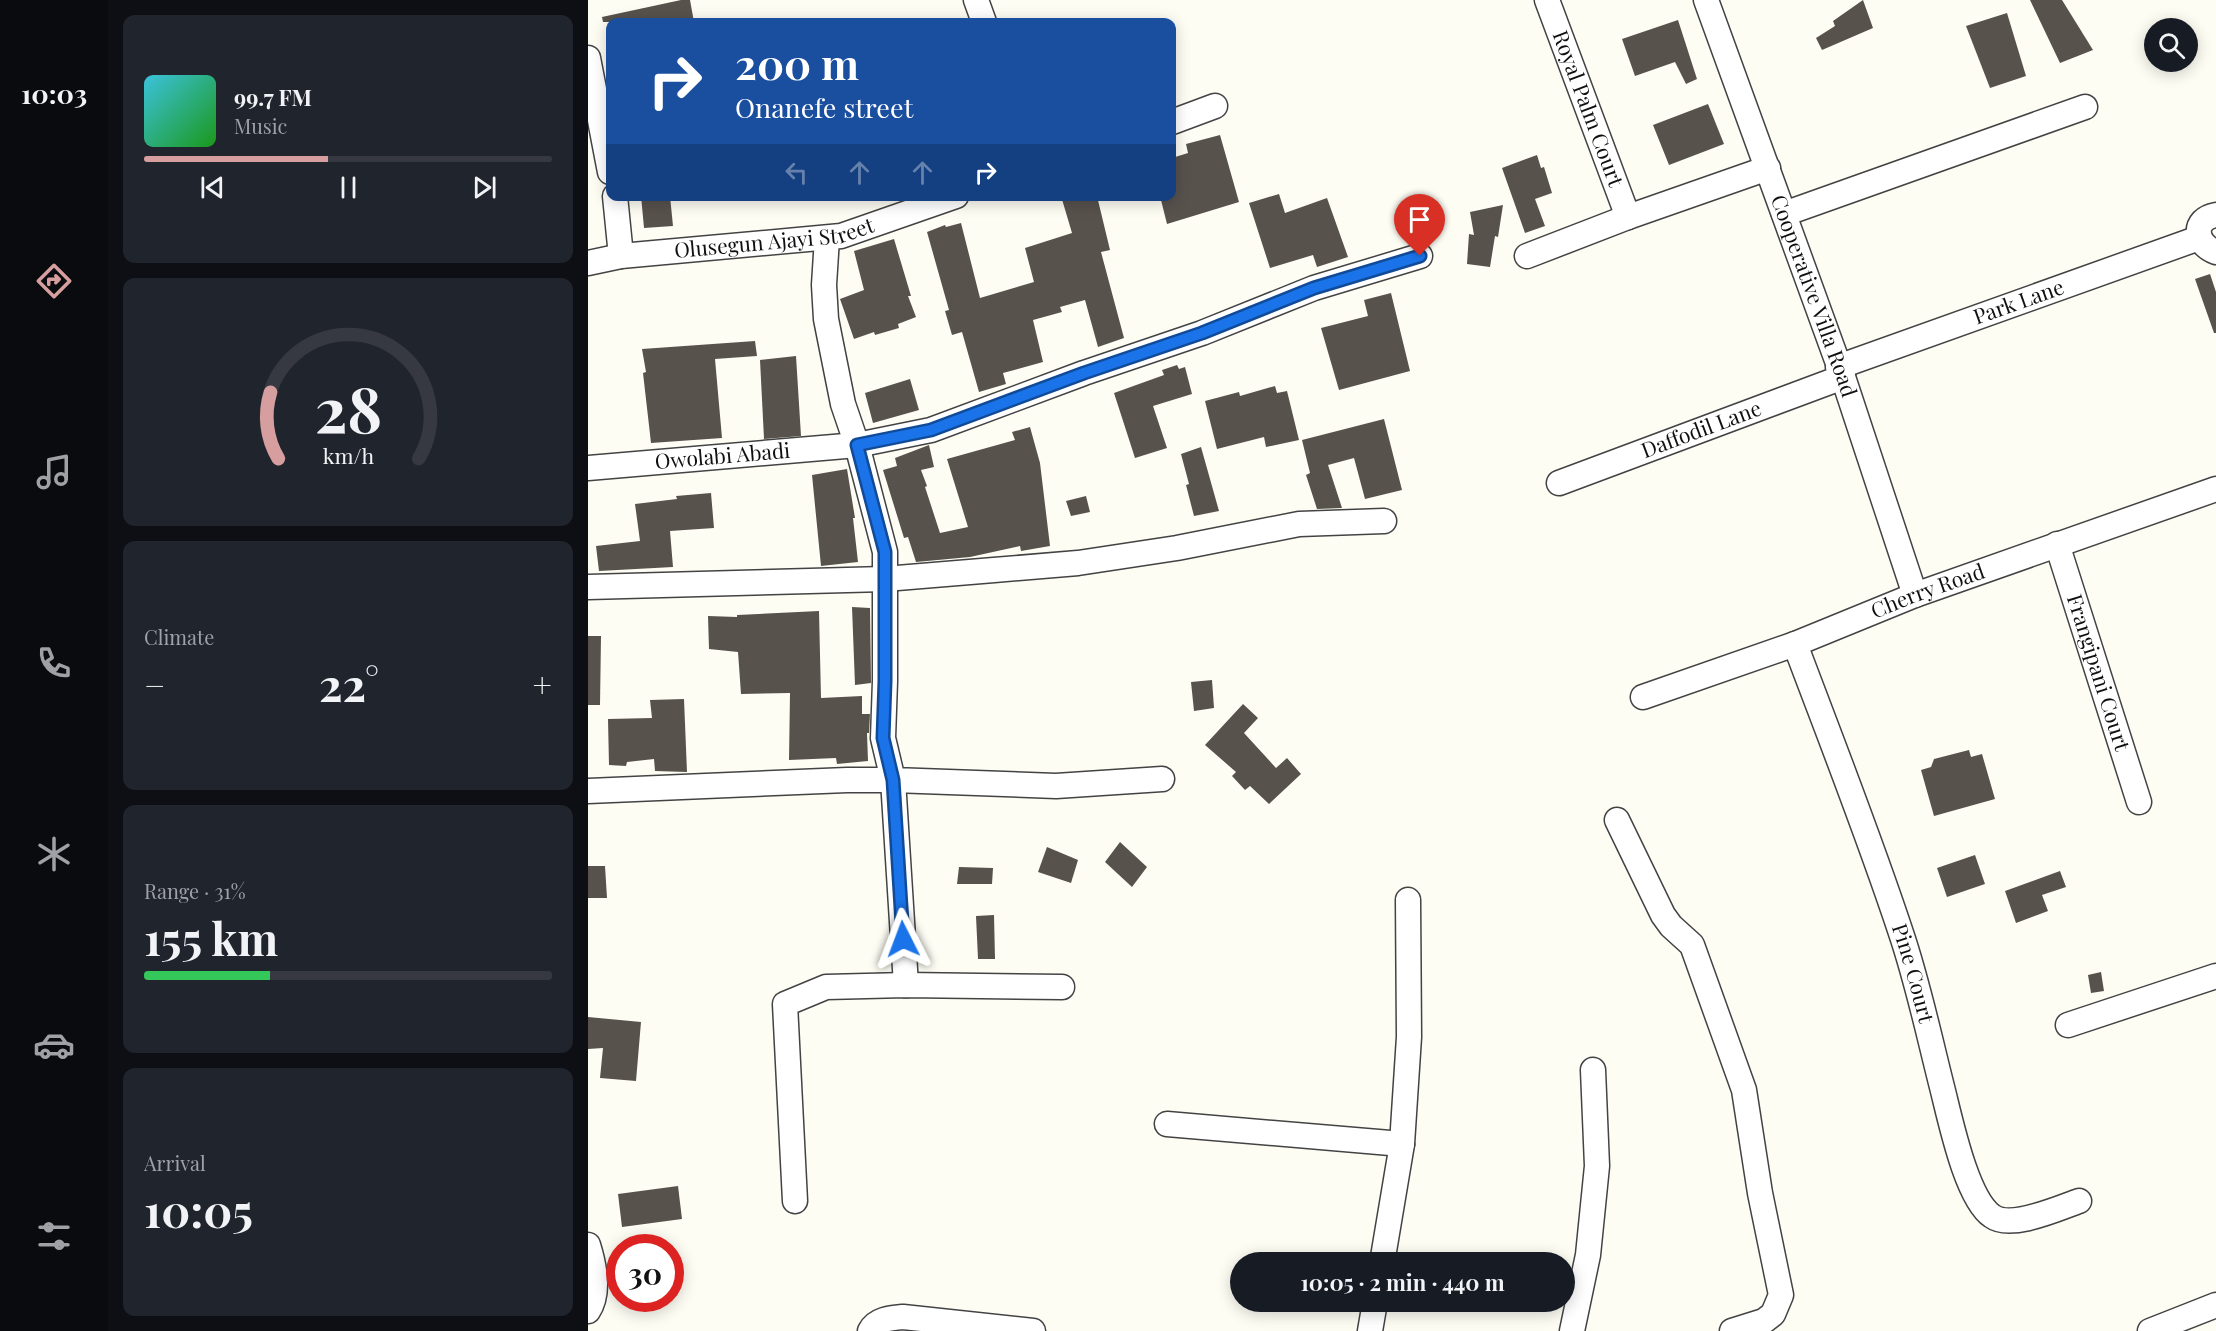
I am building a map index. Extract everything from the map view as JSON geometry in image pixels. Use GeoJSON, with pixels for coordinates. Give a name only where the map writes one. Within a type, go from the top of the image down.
{"type":"FeatureCollection","features":[{"type":"Feature","properties":{"kind":"street"},"geometry":{"type":"LineString","coordinates":[[976,0],[983,18]]}},
{"type":"Feature","properties":{"kind":"street","name":"Royal Palm Court"},"geometry":{"type":"LineString","coordinates":[[1547,0],[1628,217]]}},
{"type":"Feature","properties":{"kind":"street","name":"Cooperative Villa Road"},"geometry":{"type":"LineString","coordinates":[[1706,0],[1841,372],[1915,596]]}},
{"type":"Feature","properties":{"kind":"street"},"geometry":{"type":"LineString","coordinates":[[588,58],[606,151]]}},
{"type":"Feature","properties":{"kind":"street"},"geometry":{"type":"LineString","coordinates":[[1176,121],[1215,106]]}},
{"type":"Feature","properties":{"kind":"street"},"geometry":{"type":"LineString","coordinates":[[1784,214],[2085,107]]}},
{"type":"Feature","properties":{"kind":"street"},"geometry":{"type":"LineString","coordinates":[[1527,256],[1628,217],[1768,168]]}},
{"type":"Feature","properties":{"kind":"street"},"geometry":{"type":"LineString","coordinates":[[616,201],[621,256]]}},
{"type":"Feature","properties":{"kind":"street","name":"Olusegun Ajayi Street"},"geometry":{"type":"LineString","coordinates":[[588,263],[621,256],[827,238],[867,228],[942,201]]}},
{"type":"Feature","properties":{"kind":"street"},"geometry":{"type":"LineString","coordinates":[[2208,245],[2199,229],[2204,221],[2216,215]]}},
{"type":"Feature","properties":{"kind":"street"},"geometry":{"type":"LineString","coordinates":[[827,238],[824,285],[826,319],[843,404],[857,445],[885,552],[883,738],[893,780],[906,985]]}},
{"type":"Feature","properties":{"kind":"street","name":"Park Lane"},"geometry":{"type":"LineString","coordinates":[[1841,372],[2208,245]]}},
{"type":"Feature","properties":{"kind":"street","name":"Owolabi Abadi"},"geometry":{"type":"LineString","coordinates":[[588,468],[857,445],[931,430],[1084,373],[1202,333],[1314,288],[1420,256]]}},
{"type":"Feature","properties":{"kind":"street","name":"Daffodil Lane"},"geometry":{"type":"LineString","coordinates":[[1559,483],[1841,372]]}},
{"type":"Feature","properties":{"kind":"street","name":"Cherry Road"},"geometry":{"type":"LineString","coordinates":[[1643,697],[1795,644],[1915,596],[2057,544],[2216,489]]}},
{"type":"Feature","properties":{"kind":"street"},"geometry":{"type":"LineString","coordinates":[[588,587],[885,579],[1078,563],[1178,549],[1299,524],[1384,521]]}},
{"type":"Feature","properties":{"kind":"street","name":"Frangipani Court"},"geometry":{"type":"LineString","coordinates":[[2057,544],[2139,802]]}},
{"type":"Feature","properties":{"kind":"street","name":"Pine Court"},"geometry":{"type":"LineString","coordinates":[[1795,644],[1902,935],[1953,1129],[1971,1185],[1981,1204],[1992,1217],[2004,1221],[2025,1219],[2079,1201]]}},
{"type":"Feature","properties":{"kind":"street"},"geometry":{"type":"LineString","coordinates":[[588,791],[847,780],[1056,786],[1162,779]]}},
{"type":"Feature","properties":{"kind":"street"},"geometry":{"type":"LineString","coordinates":[[1617,820],[1663,915],[1671,926],[1692,945],[1744,1090],[1760,1193],[1781,1295],[1773,1314],[1764,1321],[1732,1331]]}},
{"type":"Feature","properties":{"kind":"street"},"geometry":{"type":"LineString","coordinates":[[1384,1252],[1402,1144],[1409,1037],[1408,900]]}},
{"type":"Feature","properties":{"kind":"street"},"geometry":{"type":"LineString","coordinates":[[2068,1025],[2216,976]]}},
{"type":"Feature","properties":{"kind":"street"},"geometry":{"type":"LineString","coordinates":[[795,1201],[785,1004],[826,987],[906,985],[1062,987]]}},
{"type":"Feature","properties":{"kind":"street"},"geometry":{"type":"LineString","coordinates":[[1572,1331],[1588,1255],[1597,1166],[1593,1070]]}},
{"type":"Feature","properties":{"kind":"street"},"geometry":{"type":"LineString","coordinates":[[1167,1124],[1402,1144]]}},
{"type":"Feature","properties":{"kind":"street"},"geometry":{"type":"LineString","coordinates":[[588,1245],[593,1261],[595,1286],[588,1311]]}},
{"type":"Feature","properties":{"kind":"street"},"geometry":{"type":"LineString","coordinates":[[2150,1331],[2216,1305]]}},
{"type":"Feature","properties":{"kind":"street"},"geometry":{"type":"LineString","coordinates":[[1370,1331],[1373,1312]]}},
{"type":"Feature","properties":{"kind":"street"},"geometry":{"type":"LineString","coordinates":[[870,1331],[873,1325],[888,1318],[903,1317],[1034,1331]]}},
{"type":"Feature","properties":{"kind":"building"},"geometry":{"type":"Polygon","coordinates":[[[690,0],[693,18],[606,18],[606,22],[603,22],[602,17],[690,0]]]}},
{"type":"Feature","properties":{"kind":"building"},"geometry":{"type":"Polygon","coordinates":[[[1863,0],[1873,28],[1822,50],[1816,38],[1835,26],[1833,21],[1863,0]]]}},
{"type":"Feature","properties":{"kind":"building"},"geometry":{"type":"Polygon","coordinates":[[[2030,0],[2062,0],[2093,50],[2060,63],[2030,0]]]}},
{"type":"Feature","properties":{"kind":"building"},"geometry":{"type":"Polygon","coordinates":[[[2007,13],[2026,76],[1990,88],[1966,26],[2007,13]]]}},
{"type":"Feature","properties":{"kind":"building"},"geometry":{"type":"Polygon","coordinates":[[[1678,20],[1697,79],[1686,84],[1675,62],[1635,76],[1622,39],[1678,20]]]}},
{"type":"Feature","properties":{"kind":"building"},"geometry":{"type":"Polygon","coordinates":[[[1708,104],[1724,144],[1669,165],[1653,125],[1708,104]]]}},
{"type":"Feature","properties":{"kind":"building"},"geometry":{"type":"Polygon","coordinates":[[[1220,135],[1239,202],[1167,224],[1161,201],[1176,201],[1176,157],[1188,153],[1186,144],[1220,135]]]}},
{"type":"Feature","properties":{"kind":"building"},"geometry":{"type":"Polygon","coordinates":[[[1537,155],[1541,168],[1544,167],[1552,193],[1535,199],[1545,226],[1525,233],[1502,168],[1537,155]]]}},
{"type":"Feature","properties":{"kind":"building"},"geometry":{"type":"Polygon","coordinates":[[[1279,194],[1285,213],[1327,198],[1348,257],[1317,267],[1313,255],[1270,268],[1249,203],[1279,194]]]}},
{"type":"Feature","properties":{"kind":"building"},"geometry":{"type":"Polygon","coordinates":[[[641,201],[670,201],[673,226],[644,228],[641,201]]]}},
{"type":"Feature","properties":{"kind":"building"},"geometry":{"type":"Polygon","coordinates":[[[1062,201],[1098,201],[1110,250],[1101,252],[1124,338],[1098,347],[1085,300],[1060,307],[1062,312],[1033,320],[1043,362],[1003,373],[1006,384],[979,392],[962,332],[952,335],[945,311],[949,310],[927,232],[945,225],[946,227],[961,223],[980,298],[1034,282],[1025,248],[1072,233],[1062,201]]]}},
{"type":"Feature","properties":{"kind":"building"},"geometry":{"type":"Polygon","coordinates":[[[1503,205],[1490,267],[1467,264],[1469,234],[1474,235],[1470,212],[1503,205]]]}},
{"type":"Feature","properties":{"kind":"building"},"geometry":{"type":"Polygon","coordinates":[[[894,239],[911,296],[908,296],[916,317],[898,324],[899,328],[875,335],[874,332],[854,339],[840,299],[864,290],[854,251],[894,239]]]}},
{"type":"Feature","properties":{"kind":"building"},"geometry":{"type":"Polygon","coordinates":[[[2210,274],[2216,292],[2216,333],[2214,333],[2195,279],[2210,274]]]}},
{"type":"Feature","properties":{"kind":"building"},"geometry":{"type":"Polygon","coordinates":[[[1391,293],[1410,371],[1339,390],[1321,328],[1368,316],[1364,300],[1391,293]]]}},
{"type":"Feature","properties":{"kind":"building"},"geometry":{"type":"Polygon","coordinates":[[[755,341],[757,356],[715,359],[722,438],[651,443],[642,349],[755,341]]]}},
{"type":"Feature","properties":{"kind":"building"},"geometry":{"type":"Polygon","coordinates":[[[796,356],[801,436],[764,439],[760,360],[796,356]]]}},
{"type":"Feature","properties":{"kind":"building"},"geometry":{"type":"Polygon","coordinates":[[[1177,365],[1179,369],[1185,367],[1192,394],[1153,406],[1167,448],[1135,458],[1114,393],[1164,375],[1162,370],[1177,365]]]}},
{"type":"Feature","properties":{"kind":"building"},"geometry":{"type":"Polygon","coordinates":[[[910,379],[919,410],[873,423],[865,393],[910,379]]]}},
{"type":"Feature","properties":{"kind":"building"},"geometry":{"type":"Polygon","coordinates":[[[1275,386],[1277,393],[1287,391],[1299,440],[1266,447],[1264,437],[1217,449],[1205,401],[1239,392],[1240,396],[1275,386]]]}},
{"type":"Feature","properties":{"kind":"building"},"geometry":{"type":"Polygon","coordinates":[[[1384,419],[1402,490],[1365,499],[1354,458],[1328,465],[1342,508],[1317,509],[1306,475],[1310,473],[1302,440],[1384,419]]]}},
{"type":"Feature","properties":{"kind":"building"},"geometry":{"type":"Polygon","coordinates":[[[1030,427],[1040,463],[1050,546],[1021,551],[1020,546],[970,557],[916,562],[908,537],[904,538],[883,470],[897,466],[895,458],[929,445],[934,467],[921,470],[940,533],[968,527],[947,459],[1015,440],[1012,432],[1030,427]]]}},
{"type":"Feature","properties":{"kind":"building"},"geometry":{"type":"Polygon","coordinates":[[[1201,447],[1219,511],[1194,516],[1181,454],[1201,447]]]}},
{"type":"Feature","properties":{"kind":"building"},"geometry":{"type":"Polygon","coordinates":[[[847,469],[855,518],[853,518],[858,562],[821,566],[812,475],[847,469]]]}},
{"type":"Feature","properties":{"kind":"building"},"geometry":{"type":"Polygon","coordinates":[[[711,493],[714,528],[670,531],[673,567],[599,571],[596,546],[640,541],[635,504],[677,499],[676,496],[711,493]]]}},
{"type":"Feature","properties":{"kind":"building"},"geometry":{"type":"Polygon","coordinates":[[[1086,496],[1090,512],[1071,516],[1066,501],[1086,496]]]}},
{"type":"Feature","properties":{"kind":"building"},"geometry":{"type":"Polygon","coordinates":[[[852,607],[870,608],[871,683],[855,685],[852,607]]]}},
{"type":"Feature","properties":{"kind":"building"},"geometry":{"type":"Polygon","coordinates":[[[819,611],[821,698],[862,696],[862,714],[870,714],[869,733],[867,733],[868,761],[837,764],[836,758],[789,760],[790,693],[741,694],[738,652],[709,649],[708,616],[737,617],[737,615],[819,611]]]}},
{"type":"Feature","properties":{"kind":"building"},"geometry":{"type":"Polygon","coordinates":[[[588,636],[601,636],[600,705],[588,705],[588,636]]]}},
{"type":"Feature","properties":{"kind":"building"},"geometry":{"type":"Polygon","coordinates":[[[1212,680],[1214,708],[1194,711],[1191,682],[1212,680]]]}},
{"type":"Feature","properties":{"kind":"building"},"geometry":{"type":"Polygon","coordinates":[[[684,699],[687,772],[655,771],[654,759],[627,762],[626,766],[609,765],[608,719],[652,718],[650,700],[684,699]]]}},
{"type":"Feature","properties":{"kind":"building"},"geometry":{"type":"Polygon","coordinates":[[[1243,704],[1258,718],[1244,733],[1276,768],[1287,758],[1301,774],[1269,804],[1250,786],[1245,790],[1232,776],[1236,772],[1205,745],[1243,704]]]}},
{"type":"Feature","properties":{"kind":"building"},"geometry":{"type":"Polygon","coordinates":[[[1969,750],[1971,757],[1982,754],[1995,799],[1934,816],[1921,770],[1931,767],[1934,759],[1969,750]]]}},
{"type":"Feature","properties":{"kind":"building"},"geometry":{"type":"Polygon","coordinates":[[[1120,842],[1147,867],[1132,887],[1105,862],[1120,842]]]}},
{"type":"Feature","properties":{"kind":"building"},"geometry":{"type":"Polygon","coordinates":[[[1047,847],[1078,860],[1071,883],[1038,872],[1047,847]]]}},
{"type":"Feature","properties":{"kind":"building"},"geometry":{"type":"Polygon","coordinates":[[[1975,855],[1985,884],[1947,897],[1937,868],[1975,855]]]}},
{"type":"Feature","properties":{"kind":"building"},"geometry":{"type":"Polygon","coordinates":[[[588,866],[605,866],[607,898],[588,898],[588,866]]]}},
{"type":"Feature","properties":{"kind":"building"},"geometry":{"type":"Polygon","coordinates":[[[959,867],[993,868],[992,884],[957,884],[959,867]]]}},
{"type":"Feature","properties":{"kind":"building"},"geometry":{"type":"Polygon","coordinates":[[[2060,871],[2066,887],[2042,895],[2048,911],[2016,923],[2005,891],[2060,871]]]}},
{"type":"Feature","properties":{"kind":"building"},"geometry":{"type":"Polygon","coordinates":[[[994,915],[995,959],[978,959],[976,916],[994,915]]]}},
{"type":"Feature","properties":{"kind":"building"},"geometry":{"type":"Polygon","coordinates":[[[2101,972],[2104,991],[2091,993],[2088,975],[2101,972]]]}},
{"type":"Feature","properties":{"kind":"building"},"geometry":{"type":"Polygon","coordinates":[[[588,1017],[641,1022],[636,1081],[600,1078],[603,1048],[588,1049],[588,1017]]]}},
{"type":"Feature","properties":{"kind":"building"},"geometry":{"type":"Polygon","coordinates":[[[678,1186],[682,1219],[622,1227],[618,1194],[678,1186]]]}},
{"type":"Feature","properties":{"kind":"route"},"geometry":{"type":"LineString","coordinates":[[903,939],[893,780],[883,738],[885,552],[857,445],[931,430],[1084,373],[1202,333],[1314,288],[1420,256]]}}]}
